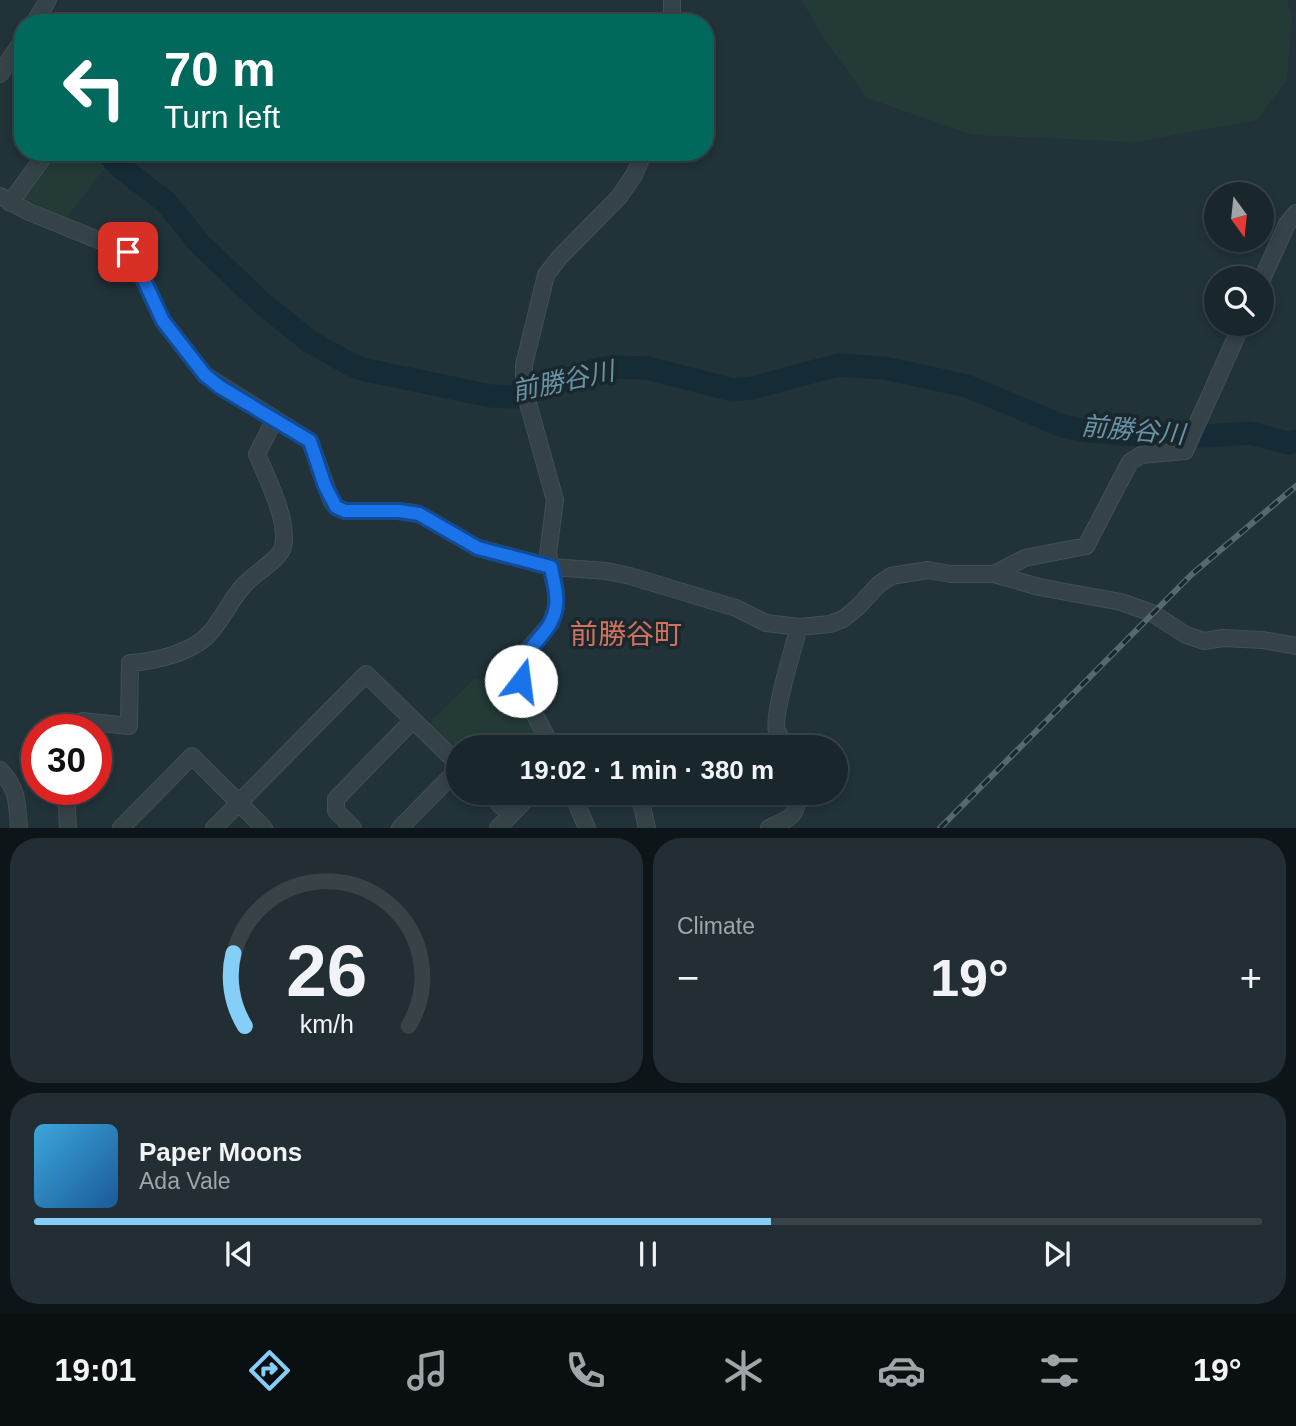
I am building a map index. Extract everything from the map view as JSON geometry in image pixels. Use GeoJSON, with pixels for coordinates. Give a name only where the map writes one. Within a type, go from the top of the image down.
{"type":"FeatureCollection","features":[{"type":"Feature","properties":{"kind":"street"},"geometry":{"type":"LineString","coordinates":[[0,74],[14,53]]}},
{"type":"Feature","properties":{"kind":"street"},"geometry":{"type":"LineString","coordinates":[[39,161],[5,199],[128,252],[136,263],[163,321],[205,375],[274,421],[310,441],[325,486],[336,507],[345,511],[399,511],[419,514],[478,548],[551,567],[607,571],[630,576],[736,608],[766,623],[799,627],[830,624],[843,619],[891,576],[928,570],[951,574],[994,574],[1039,587],[1121,602],[1152,613],[1186,635],[1204,641],[1223,638],[1263,640],[1296,646]]}},
{"type":"Feature","properties":{"kind":"street"},"geometry":{"type":"LineString","coordinates":[[545,735],[524,696],[521,666],[527,651],[551,623],[556,607],[556,592],[548,554],[555,500],[526,398],[524,365],[546,275],[559,258],[620,197],[640,161]]}},
{"type":"Feature","properties":{"kind":"street"},"geometry":{"type":"LineString","coordinates":[[1268,266],[1287,224],[1296,213]]}},
{"type":"Feature","properties":{"kind":"street"},"geometry":{"type":"LineString","coordinates":[[994,574],[1025,558],[1086,546],[1129,462],[1141,455],[1185,452],[1236,336]]}},
{"type":"Feature","properties":{"kind":"street"},"geometry":{"type":"LineString","coordinates":[[112,724],[129,726],[131,663],[148,661],[188,649],[200,642],[210,633],[244,584],[281,554],[283,523],[257,454],[274,421]]}},
{"type":"Feature","properties":{"kind":"street"},"geometry":{"type":"LineString","coordinates":[[779,735],[775,728],[784,677],[790,666],[799,627]]}},
{"type":"Feature","properties":{"kind":"street"},"geometry":{"type":"LineString","coordinates":[[214,828],[366,674],[446,752]]}},
{"type":"Feature","properties":{"kind":"street"},"geometry":{"type":"LineString","coordinates":[[353,828],[336,811],[336,799],[414,720]]}},
{"type":"Feature","properties":{"kind":"street"},"geometry":{"type":"LineString","coordinates":[[121,828],[192,756],[264,828]]}},
{"type":"Feature","properties":{"kind":"street"},"geometry":{"type":"LineString","coordinates":[[0,770],[12,783],[18,805],[19,828]]}},
{"type":"Feature","properties":{"kind":"street"},"geometry":{"type":"LineString","coordinates":[[400,828],[446,781]]}},
{"type":"Feature","properties":{"kind":"street"},"geometry":{"type":"LineString","coordinates":[[67,805],[68,828]]}},
{"type":"Feature","properties":{"kind":"street"},"geometry":{"type":"LineString","coordinates":[[500,805],[510,815]]}},
{"type":"Feature","properties":{"kind":"street"},"geometry":{"type":"LineString","coordinates":[[498,828],[520,805]]}},
{"type":"Feature","properties":{"kind":"street"},"geometry":{"type":"LineString","coordinates":[[577,805],[587,828]]}},
{"type":"Feature","properties":{"kind":"street"},"geometry":{"type":"LineString","coordinates":[[642,805],[647,828]]}},
{"type":"Feature","properties":{"kind":"street"},"geometry":{"type":"LineString","coordinates":[[769,828],[789,820],[796,805]]}},
{"type":"Feature","properties":{"kind":"green space"},"geometry":{"type":"Polygon","coordinates":[[[801,0],[1287,0],[1292,16],[1287,80],[1257,120],[1136,142],[972,135],[867,98],[824,38],[801,0]]]}},
{"type":"Feature","properties":{"kind":"green space"},"geometry":{"type":"Polygon","coordinates":[[[47,161],[110,161],[66,219],[21,197],[47,161]]]}},
{"type":"Feature","properties":{"kind":"green space"},"geometry":{"type":"Polygon","coordinates":[[[474,679],[517,681],[540,735],[446,735],[446,752],[425,727],[474,679]]]}},
{"type":"Feature","properties":{"kind":"waterway","name":"前勝谷川"},"geometry":{"type":"LineString","coordinates":[[114,161],[166,202],[199,243],[263,304],[309,341],[361,369],[491,396],[514,397],[598,369],[612,367],[647,368],[733,390],[752,388],[838,365],[884,368],[967,386],[1060,425],[1081,430],[1119,434],[1206,436],[1250,433],[1288,443],[1296,441]]}},
{"type":"Feature","properties":{"kind":"railway"},"geometry":{"type":"LineString","coordinates":[[940,828],[1191,575],[1296,486]]}},
{"type":"Feature","properties":{"kind":"district","name":"前勝谷町"},"geometry":{"type":"Point","coordinates":[626,634]}},
{"type":"Feature","properties":{"kind":"route"},"geometry":{"type":"LineString","coordinates":[[128,252],[136,263],[163,321],[205,375],[274,421],[310,441],[325,486],[336,507],[345,511],[399,511],[419,514],[478,548],[551,567],[556,607],[551,623],[527,651],[521,666],[521,681]]}}]}
